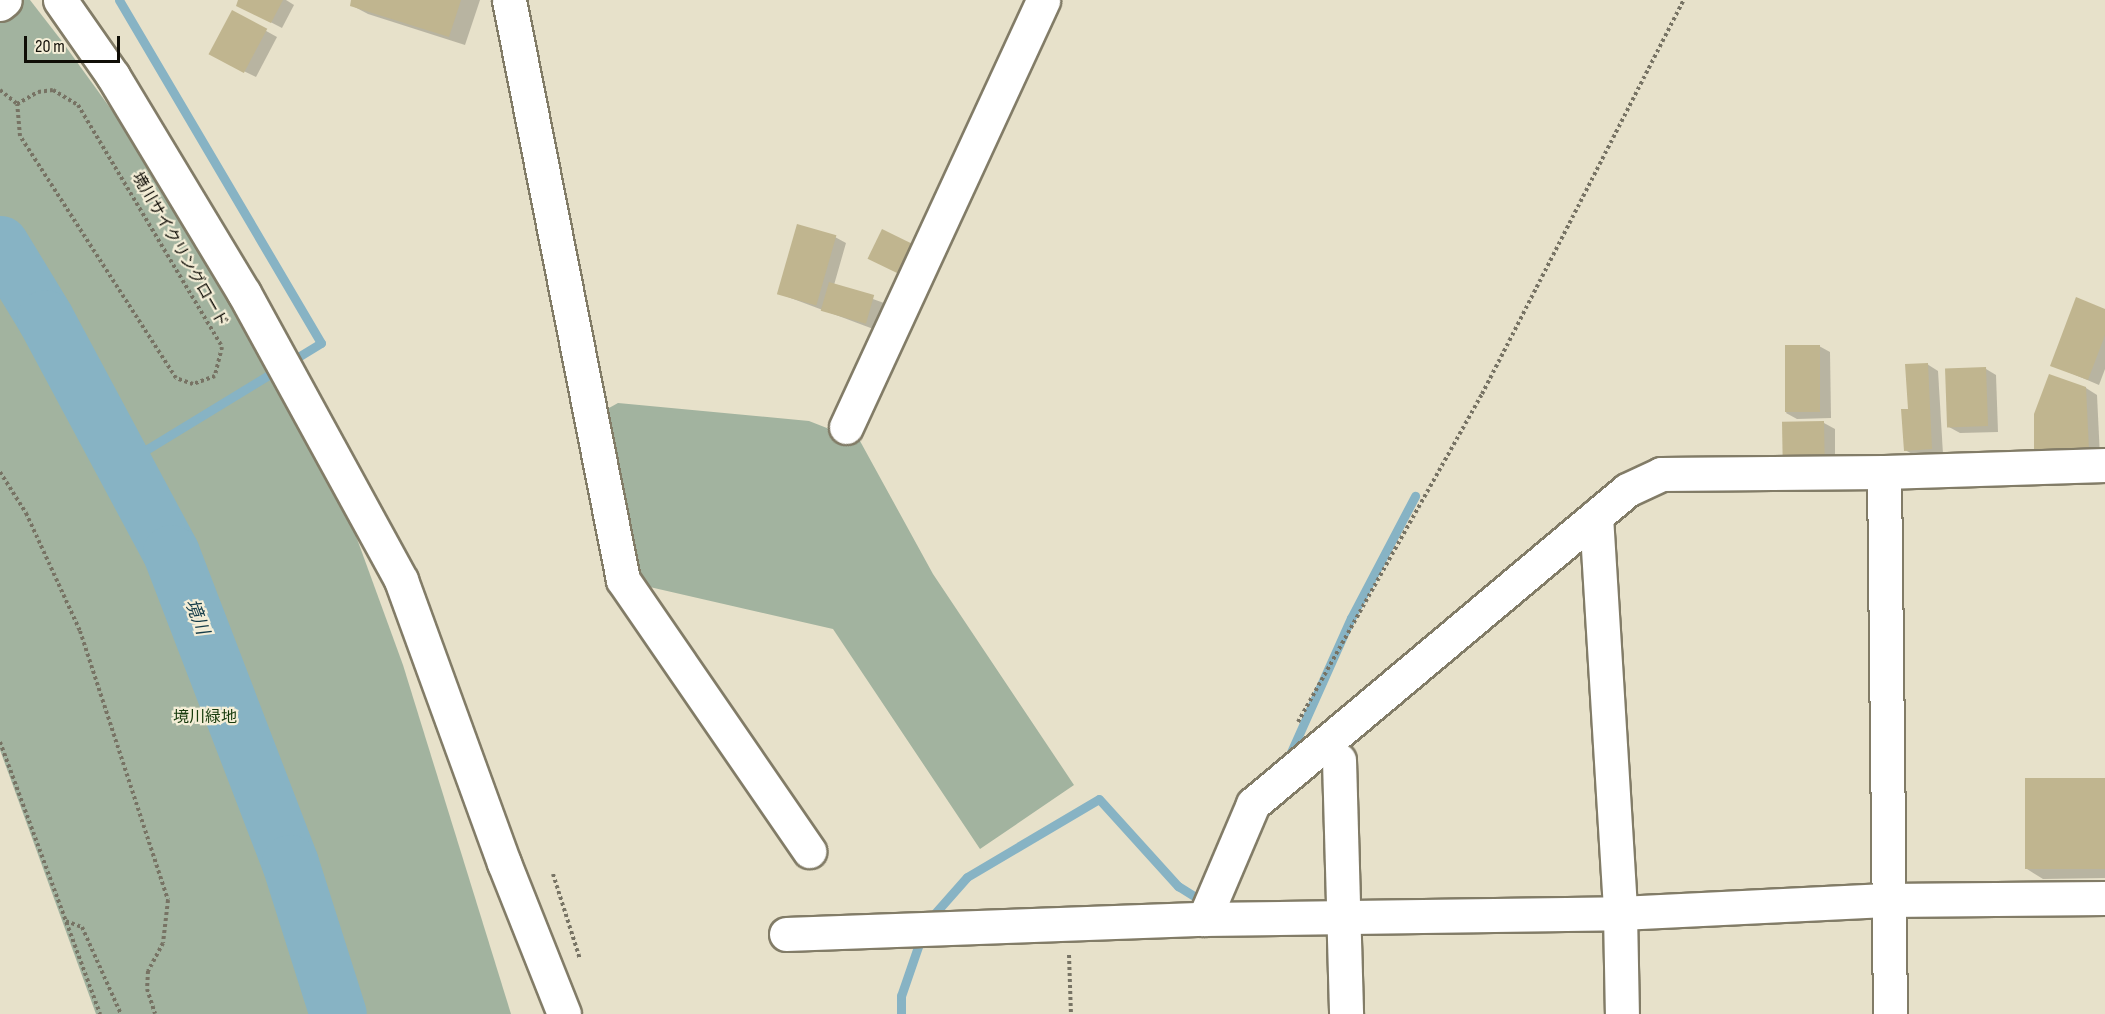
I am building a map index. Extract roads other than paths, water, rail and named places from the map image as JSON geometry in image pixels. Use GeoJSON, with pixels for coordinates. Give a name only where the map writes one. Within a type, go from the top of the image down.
{"type":"FeatureCollection","features":[{"type":"Feature","properties":{"kind":"street"},"geometry":{"type":"LineString","coordinates":[[0,4],[5,0]]}},
{"type":"Feature","properties":{"kind":"street"},"geometry":{"type":"LineString","coordinates":[[60,0],[113,76],[244,293],[401,580],[504,863],[564,1014]]}},
{"type":"Feature","properties":{"kind":"street"},"geometry":{"type":"LineString","coordinates":[[509,0],[623,580],[809,851]]}},
{"type":"Feature","properties":{"kind":"street"},"geometry":{"type":"LineString","coordinates":[[846,427],[1043,0]]}},
{"type":"Feature","properties":{"kind":"street"},"geometry":{"type":"LineString","coordinates":[[1204,919],[1252,804],[1627,490],[1660,474],[1884,472],[2105,465]]}},
{"type":"Feature","properties":{"kind":"street"},"geometry":{"type":"LineString","coordinates":[[1884,472],[1886,900],[1890,1014]]}},
{"type":"Feature","properties":{"kind":"street"},"geometry":{"type":"LineString","coordinates":[[1596,516],[1620,913],[1622,1014]]}},
{"type":"Feature","properties":{"kind":"street"},"geometry":{"type":"LineString","coordinates":[[1339,760],[1346,1014]]}},
{"type":"Feature","properties":{"kind":"street"},"geometry":{"type":"LineString","coordinates":[[786,934],[1204,919],[1620,913],[1886,900],[2105,898]]}},
{"type":"Feature","properties":{"kind":"waterway"},"geometry":{"type":"LineString","coordinates":[[119,0],[321,343],[123,464]]}},
{"type":"Feature","properties":{"kind":"waterway","name":"境川"},"geometry":{"type":"LineString","coordinates":[[0,244],[45,318],[171,553],[290,863],[338,1014]]}},
{"type":"Feature","properties":{"kind":"waterway"},"geometry":{"type":"LineString","coordinates":[[1287,761],[1351,618],[1415,496]]}},
{"type":"Feature","properties":{"kind":"waterway"},"geometry":{"type":"LineString","coordinates":[[929,920],[967,877],[1099,799],[1178,886],[1205,903]]}},
{"type":"Feature","properties":{"kind":"waterway"},"geometry":{"type":"LineString","coordinates":[[901,1014],[901,996],[922,935]]}},
{"type":"Feature","properties":{"kind":"park label","name":"境川緑地"},"geometry":{"type":"Point","coordinates":[205,718]}}]}
